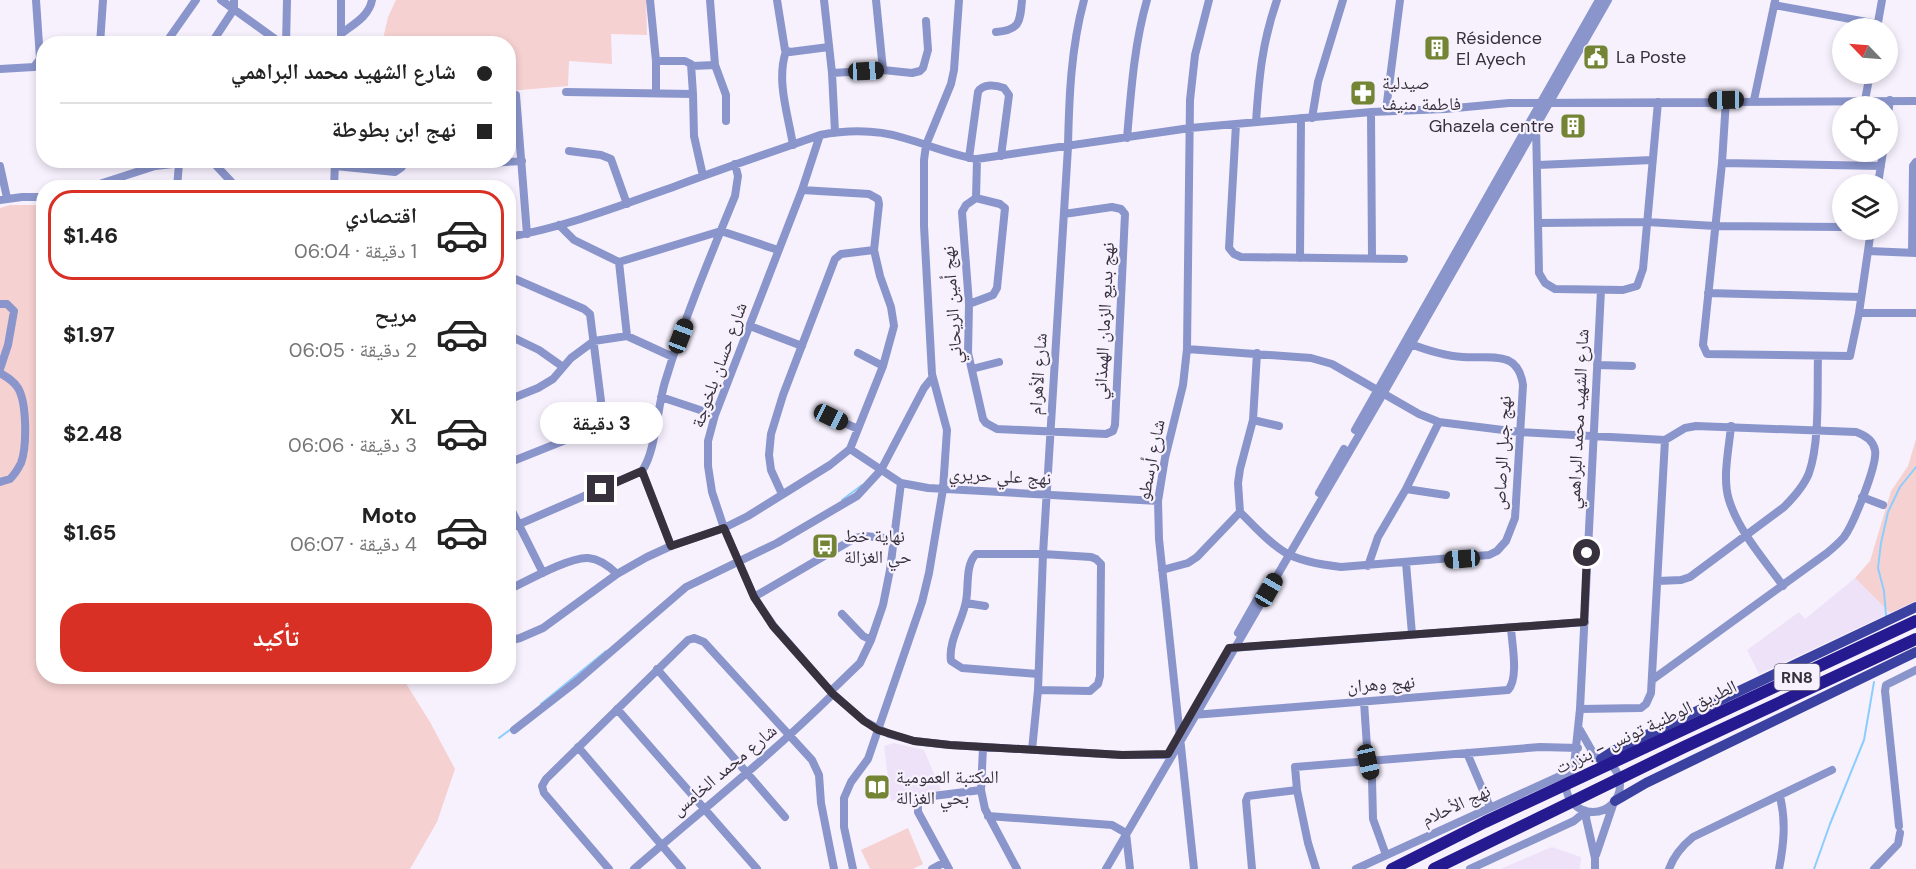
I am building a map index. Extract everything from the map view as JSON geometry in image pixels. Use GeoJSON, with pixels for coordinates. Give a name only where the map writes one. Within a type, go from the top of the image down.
{"type":"FeatureCollection","features":[{"type":"Feature","properties":{"kind":"highway","name":"الطريق الوطنية تونس - بنزرت"},"geometry":{"type":"LineString","coordinates":[[1392,869],[1485,822],[1916,621]]}},
{"type":"Feature","properties":{"kind":"highway","name":"الطريق الوطنية تونس - بنزرت"},"geometry":{"type":"LineString","coordinates":[[1434,869],[1684,747],[1916,639]]}},
{"type":"Feature","properties":{"kind":"main road"},"geometry":{"type":"LineString","coordinates":[[1599,759],[1916,608]]}},
{"type":"Feature","properties":{"kind":"main road"},"geometry":{"type":"LineString","coordinates":[[1614,802],[1646,783],[1916,652]]}},
{"type":"Feature","properties":{"kind":"street"},"geometry":{"type":"LineString","coordinates":[[36,0],[38,36]]}},
{"type":"Feature","properties":{"kind":"street"},"geometry":{"type":"LineString","coordinates":[[102,36],[103,0]]}},
{"type":"Feature","properties":{"kind":"street"},"geometry":{"type":"LineString","coordinates":[[171,36],[196,0]]}},
{"type":"Feature","properties":{"kind":"street"},"geometry":{"type":"LineString","coordinates":[[221,0],[234,5],[272,36]]}},
{"type":"Feature","properties":{"kind":"street"},"geometry":{"type":"LineString","coordinates":[[284,36],[286,0]]}},
{"type":"Feature","properties":{"kind":"street"},"geometry":{"type":"LineString","coordinates":[[341,0],[342,36]]}},
{"type":"Feature","properties":{"kind":"street"},"geometry":{"type":"LineString","coordinates":[[342,33],[365,15],[370,9],[372,0]]}},
{"type":"Feature","properties":{"kind":"street"},"geometry":{"type":"LineString","coordinates":[[650,0],[656,61],[656,93]]}},
{"type":"Feature","properties":{"kind":"street"},"geometry":{"type":"LineString","coordinates":[[710,0],[715,65],[726,94],[726,122]]}},
{"type":"Feature","properties":{"kind":"street"},"geometry":{"type":"LineString","coordinates":[[777,0],[783,46],[786,51],[781,76],[794,145]]}},
{"type":"Feature","properties":{"kind":"street"},"geometry":{"type":"LineString","coordinates":[[824,0],[832,73],[835,132]]}},
{"type":"Feature","properties":{"kind":"street"},"geometry":{"type":"LineString","coordinates":[[876,0],[883,70]]}},
{"type":"Feature","properties":{"kind":"street"},"geometry":{"type":"LineString","coordinates":[[853,869],[844,827],[844,798],[850,782],[868,759],[922,602],[943,489],[947,430],[932,378],[923,182],[926,145],[951,84],[954,70],[959,0]]}},
{"type":"Feature","properties":{"kind":"street"},"geometry":{"type":"LineString","coordinates":[[996,32],[1015,28],[1019,21],[1022,0]]}},
{"type":"Feature","properties":{"kind":"street","name":"شارع الأهرام"},"geometry":{"type":"LineString","coordinates":[[1032,750],[1038,690],[1069,95],[1076,30],[1084,0]]}},
{"type":"Feature","properties":{"kind":"street"},"geometry":{"type":"LineString","coordinates":[[1127,138],[1132,74],[1147,0]]}},
{"type":"Feature","properties":{"kind":"street","name":"شارع أرسطو"},"geometry":{"type":"LineString","coordinates":[[1194,869],[1162,570],[1158,501],[1165,458],[1183,385],[1187,349],[1190,100],[1195,56],[1209,0]]}},
{"type":"Feature","properties":{"kind":"street"},"geometry":{"type":"LineString","coordinates":[[1256,122],[1261,59],[1266,30],[1277,0]]}},
{"type":"Feature","properties":{"kind":"street"},"geometry":{"type":"LineString","coordinates":[[1312,118],[1321,71],[1342,0]]}},
{"type":"Feature","properties":{"kind":"street"},"geometry":{"type":"LineString","coordinates":[[1386,110],[1400,0]]}},
{"type":"Feature","properties":{"kind":"street"},"geometry":{"type":"LineString","coordinates":[[1100,869],[1180,738],[1380,392],[1535,120],[1599,0]]}},
{"type":"Feature","properties":{"kind":"street"},"geometry":{"type":"LineString","coordinates":[[1545,102],[1608,0]]}},
{"type":"Feature","properties":{"kind":"street"},"geometry":{"type":"LineString","coordinates":[[1879,18],[1882,0]]}},
{"type":"Feature","properties":{"kind":"street"},"geometry":{"type":"LineString","coordinates":[[1754,100],[1774,2],[1843,18]]}},
{"type":"Feature","properties":{"kind":"street"},"geometry":{"type":"LineString","coordinates":[[216,36],[234,5]]}},
{"type":"Feature","properties":{"kind":"street"},"geometry":{"type":"LineString","coordinates":[[832,73],[883,70],[916,73],[923,68],[928,50],[926,21]]}},
{"type":"Feature","properties":{"kind":"street"},"geometry":{"type":"LineString","coordinates":[[786,51],[829,47]]}},
{"type":"Feature","properties":{"kind":"street"},"geometry":{"type":"LineString","coordinates":[[656,61],[685,61],[692,66],[715,65]]}},
{"type":"Feature","properties":{"kind":"street"},"geometry":{"type":"LineString","coordinates":[[0,69],[36,66]]}},
{"type":"Feature","properties":{"kind":"street"},"geometry":{"type":"LineString","coordinates":[[692,66],[694,136],[703,176]]}},
{"type":"Feature","properties":{"kind":"street","name":"نهج أمين الريحاني"},"geometry":{"type":"LineString","coordinates":[[1001,156],[1008,92],[1000,87],[986,86],[980,88],[978,92],[973,158],[976,198],[966,205],[962,212],[969,304],[968,353],[983,419],[986,423],[998,429],[1051,431]]}},
{"type":"Feature","properties":{"kind":"street"},"geometry":{"type":"LineString","coordinates":[[566,92],[693,94]]}},
{"type":"Feature","properties":{"kind":"street"},"geometry":{"type":"LineString","coordinates":[[516,95],[527,234]]}},
{"type":"Feature","properties":{"kind":"street"},"geometry":{"type":"LineString","coordinates":[[1726,100],[1722,164],[1703,345],[1707,354],[1851,356],[1870,240]]}},
{"type":"Feature","properties":{"kind":"street"},"geometry":{"type":"LineString","coordinates":[[516,236],[627,204],[735,164],[835,132],[879,132],[903,137],[957,156],[973,158],[1068,147],[1191,128],[1386,110],[1445,109],[1545,102],[1832,100]]}},
{"type":"Feature","properties":{"kind":"street"},"geometry":{"type":"LineString","coordinates":[[1898,100],[1916,101]]}},
{"type":"Feature","properties":{"kind":"street"},"geometry":{"type":"LineString","coordinates":[[1535,120],[1538,165],[1539,273],[1545,284],[1555,289],[1623,290],[1636,286],[1642,269],[1658,102]]}},
{"type":"Feature","properties":{"kind":"street"},"geometry":{"type":"LineString","coordinates":[[1371,112],[1372,258]]}},
{"type":"Feature","properties":{"kind":"street"},"geometry":{"type":"LineString","coordinates":[[1300,258],[1301,118]]}},
{"type":"Feature","properties":{"kind":"street"},"geometry":{"type":"LineString","coordinates":[[1236,124],[1229,248],[1234,255],[1241,257],[1404,259]]}},
{"type":"Feature","properties":{"kind":"street","name":"شارع حسان بلخوجة"},"geometry":{"type":"LineString","coordinates":[[820,135],[802,190],[715,415],[708,441],[708,466],[712,492],[724,528],[754,597],[773,626],[832,693],[878,730],[914,741],[984,747],[1122,755],[1170,754]]}},
{"type":"Feature","properties":{"kind":"street"},"geometry":{"type":"LineString","coordinates":[[568,151],[601,154],[611,159],[627,204]]}},
{"type":"Feature","properties":{"kind":"street"},"geometry":{"type":"LineString","coordinates":[[1538,165],[1652,160]]}},
{"type":"Feature","properties":{"kind":"street"},"geometry":{"type":"LineString","coordinates":[[516,161],[522,161]]}},
{"type":"Feature","properties":{"kind":"street"},"geometry":{"type":"LineString","coordinates":[[1880,174],[1882,162]]}},
{"type":"Feature","properties":{"kind":"street"},"geometry":{"type":"LineString","coordinates":[[1868,251],[1914,253],[1912,166],[1916,162]]}},
{"type":"Feature","properties":{"kind":"street"},"geometry":{"type":"LineString","coordinates":[[516,525],[642,471],[651,451],[661,397],[673,357],[737,188],[738,176],[735,164]]}},
{"type":"Feature","properties":{"kind":"street"},"geometry":{"type":"LineString","coordinates":[[1722,164],[1881,166]]}},
{"type":"Feature","properties":{"kind":"street"},"geometry":{"type":"LineString","coordinates":[[0,166],[3,199],[36,197]]}},
{"type":"Feature","properties":{"kind":"street"},"geometry":{"type":"LineString","coordinates":[[108,180],[141,168]]}},
{"type":"Feature","properties":{"kind":"street"},"geometry":{"type":"LineString","coordinates":[[218,168],[229,180]]}},
{"type":"Feature","properties":{"kind":"street"},"geometry":{"type":"LineString","coordinates":[[368,168],[395,172],[401,168]]}},
{"type":"Feature","properties":{"kind":"street"},"geometry":{"type":"LineString","coordinates":[[516,639],[543,628],[617,574],[671,546],[724,528],[748,516],[830,465],[850,449],[883,366],[894,326],[891,307],[874,250],[879,204],[874,196],[802,190]]}},
{"type":"Feature","properties":{"kind":"street"},"geometry":{"type":"LineString","coordinates":[[969,304],[993,295],[997,288],[1005,208],[1000,204],[976,198]]}},
{"type":"Feature","properties":{"kind":"street","name":"نهج بديع الزمان الهمذاني"},"geometry":{"type":"LineString","coordinates":[[1051,431],[1106,434],[1113,430],[1115,425],[1125,214],[1121,209],[1112,207],[1064,214]]}},
{"type":"Feature","properties":{"kind":"street"},"geometry":{"type":"LineString","coordinates":[[1538,223],[1647,222],[1715,226],[1832,227]]}},
{"type":"Feature","properties":{"kind":"street"},"geometry":{"type":"LineString","coordinates":[[560,225],[569,237],[619,262],[721,231],[778,250]]}},
{"type":"Feature","properties":{"kind":"street"},"geometry":{"type":"LineString","coordinates":[[782,494],[771,470],[769,455],[774,420],[837,256],[874,250]]}},
{"type":"Feature","properties":{"kind":"street"},"geometry":{"type":"LineString","coordinates":[[619,262],[627,336]]}},
{"type":"Feature","properties":{"kind":"street"},"geometry":{"type":"LineString","coordinates":[[516,280],[588,311],[592,318],[601,400],[597,418],[583,433],[516,460]]}},
{"type":"Feature","properties":{"kind":"street","name":"شارع الشهيد محمد البراهمي"},"geometry":{"type":"LineString","coordinates":[[1573,768],[1578,748],[1601,290]]}},
{"type":"Feature","properties":{"kind":"street"},"geometry":{"type":"LineString","coordinates":[[1708,293],[1861,297]]}},
{"type":"Feature","properties":{"kind":"street"},"geometry":{"type":"LineString","coordinates":[[0,304],[7,304],[14,311],[8,345],[0,369]]}},
{"type":"Feature","properties":{"kind":"street"},"geometry":{"type":"LineString","coordinates":[[1859,313],[1916,313]]}},
{"type":"Feature","properties":{"kind":"street"},"geometry":{"type":"LineString","coordinates":[[750,326],[802,346]]}},
{"type":"Feature","properties":{"kind":"street"},"geometry":{"type":"LineString","coordinates":[[516,396],[553,379],[579,351],[594,341],[627,336],[673,357]]}},
{"type":"Feature","properties":{"kind":"street"},"geometry":{"type":"LineString","coordinates":[[516,339],[539,350],[562,367]]}},
{"type":"Feature","properties":{"kind":"street","name":"نهج جبل الرصاص"},"geometry":{"type":"LineString","coordinates":[[1286,553],[1318,564],[1341,567],[1368,566],[1480,557],[1497,551],[1506,541],[1515,518],[1523,385],[1521,372],[1514,364],[1504,359],[1442,354],[1408,343]]}},
{"type":"Feature","properties":{"kind":"street"},"geometry":{"type":"LineString","coordinates":[[1187,349],[1311,358],[1332,364],[1419,414],[1439,422],[1519,432],[1665,440],[1685,428],[1695,426],[1816,429],[1856,432],[1868,438],[1876,453],[1876,460],[1845,536],[1827,553],[1783,586],[1652,680]]}},
{"type":"Feature","properties":{"kind":"street"},"geometry":{"type":"LineString","coordinates":[[858,353],[883,366]]}},
{"type":"Feature","properties":{"kind":"street"},"geometry":{"type":"LineString","coordinates":[[1257,353],[1252,420],[1238,483],[1240,512],[1286,553]]}},
{"type":"Feature","properties":{"kind":"street"},"geometry":{"type":"LineString","coordinates":[[1658,581],[1681,580],[1690,577],[1747,536],[1797,494],[1809,472],[1816,429],[1818,356]]}},
{"type":"Feature","properties":{"kind":"street"},"geometry":{"type":"LineString","coordinates":[[972,369],[999,362]]}},
{"type":"Feature","properties":{"kind":"street"},"geometry":{"type":"LineString","coordinates":[[1597,364],[1632,366]]}},
{"type":"Feature","properties":{"kind":"street"},"geometry":{"type":"LineString","coordinates":[[0,373],[18,387],[25,413],[21,463],[10,479],[0,482]]}},
{"type":"Feature","properties":{"kind":"street"},"geometry":{"type":"LineString","coordinates":[[514,730],[577,681],[686,587],[777,543],[842,506],[866,489],[881,470],[924,388],[932,378]]}},
{"type":"Feature","properties":{"kind":"street"},"geometry":{"type":"LineString","coordinates":[[661,397],[715,415]]}},
{"type":"Feature","properties":{"kind":"street"},"geometry":{"type":"LineString","coordinates":[[831,417],[858,429]]}},
{"type":"Feature","properties":{"kind":"street"},"geometry":{"type":"LineString","coordinates":[[1252,420],[1279,426]]}},
{"type":"Feature","properties":{"kind":"street"},"geometry":{"type":"LineString","coordinates":[[1368,566],[1376,543],[1439,422]]}},
{"type":"Feature","properties":{"kind":"street"},"geometry":{"type":"LineString","coordinates":[[1731,426],[1727,467],[1728,499],[1747,536],[1783,586]]}},
{"type":"Feature","properties":{"kind":"street"},"geometry":{"type":"LineString","coordinates":[[1580,709],[1641,708],[1649,699],[1652,680],[1665,440]]}},
{"type":"Feature","properties":{"kind":"street","name":"نهج علي حريري"},"geometry":{"type":"LineString","coordinates":[[850,449],[901,483],[943,489],[1158,501]]}},
{"type":"Feature","properties":{"kind":"street"},"geometry":{"type":"LineString","coordinates":[[642,471],[671,546]]}},
{"type":"Feature","properties":{"kind":"street","name":"شارع محمد الخامس"},"geometry":{"type":"LineString","coordinates":[[634,869],[790,736],[860,663],[883,605],[895,539],[901,483]]}},
{"type":"Feature","properties":{"kind":"street"},"geometry":{"type":"LineString","coordinates":[[1406,489],[1446,495]]}},
{"type":"Feature","properties":{"kind":"street"},"geometry":{"type":"LineString","coordinates":[[1862,497],[1883,505]]}},
{"type":"Feature","properties":{"kind":"street"},"geometry":{"type":"LineString","coordinates":[[1162,570],[1188,563],[1197,557],[1240,512]]}},
{"type":"Feature","properties":{"kind":"street"},"geometry":{"type":"LineString","coordinates":[[516,518],[543,573]]}},
{"type":"Feature","properties":{"kind":"street"},"geometry":{"type":"LineString","coordinates":[[754,597],[855,538],[872,536],[895,539]]}},
{"type":"Feature","properties":{"kind":"street"},"geometry":{"type":"LineString","coordinates":[[1038,674],[962,668],[951,661],[951,652],[966,603],[970,562],[976,554],[1091,557],[1101,564],[1098,684],[1090,691],[1038,690]]}},
{"type":"Feature","properties":{"kind":"street"},"geometry":{"type":"LineString","coordinates":[[516,586],[580,559],[590,558],[607,564],[617,574]]}},
{"type":"Feature","properties":{"kind":"street"},"geometry":{"type":"LineString","coordinates":[[1406,563],[1412,634]]}},
{"type":"Feature","properties":{"kind":"street"},"geometry":{"type":"LineString","coordinates":[[966,603],[985,606]]}},
{"type":"Feature","properties":{"kind":"street"},"geometry":{"type":"LineString","coordinates":[[842,614],[863,636],[871,640]]}},
{"type":"Feature","properties":{"kind":"street"},"geometry":{"type":"LineString","coordinates":[[1232,648],[1584,622]]}},
{"type":"Feature","properties":{"kind":"street","name":"نهج وهران"},"geometry":{"type":"LineString","coordinates":[[1193,715],[1508,690],[1514,684],[1511,628]]}},
{"type":"Feature","properties":{"kind":"street"},"geometry":{"type":"LineString","coordinates":[[609,869],[542,789],[546,779],[688,639],[699,639],[704,642],[812,759],[819,775],[821,803],[833,868]]}},
{"type":"Feature","properties":{"kind":"street"},"geometry":{"type":"LineString","coordinates":[[657,669],[784,818]]}},
{"type":"Feature","properties":{"kind":"street"},"geometry":{"type":"LineString","coordinates":[[1874,869],[1898,844],[1899,829],[1886,685],[1916,670]]}},
{"type":"Feature","properties":{"kind":"street"},"geometry":{"type":"LineString","coordinates":[[1364,702],[1368,762],[1372,779],[1373,819],[1386,855]]}},
{"type":"Feature","properties":{"kind":"street"},"geometry":{"type":"LineString","coordinates":[[617,709],[757,869]]}},
{"type":"Feature","properties":{"kind":"street"},"geometry":{"type":"LineString","coordinates":[[1579,729],[1599,759]]}},
{"type":"Feature","properties":{"kind":"street"},"geometry":{"type":"LineString","coordinates":[[579,747],[682,869]]}},
{"type":"Feature","properties":{"kind":"street"},"geometry":{"type":"LineString","coordinates":[[984,747],[981,790],[985,808],[1017,869]]}},
{"type":"Feature","properties":{"kind":"street"},"geometry":{"type":"LineString","coordinates":[[1316,869],[1297,790],[1295,767],[1540,747],[1578,748]]}},
{"type":"Feature","properties":{"kind":"street"},"geometry":{"type":"LineString","coordinates":[[1467,753],[1490,807]]}},
{"type":"Feature","properties":{"kind":"street"},"geometry":{"type":"LineString","coordinates":[[1595,858],[1620,788],[1617,773],[1608,762],[1599,759],[1588,759],[1573,768],[1566,784],[1570,798],[1580,809],[1587,812],[1599,812],[1614,802]]}},
{"type":"Feature","properties":{"kind":"street","name":"نهج الأحلام"},"geometry":{"type":"LineString","coordinates":[[1356,869],[1573,768]]}},
{"type":"Feature","properties":{"kind":"street"},"geometry":{"type":"LineString","coordinates":[[1669,869],[1683,845],[1693,837],[1832,770]]}},
{"type":"Feature","properties":{"kind":"street"},"geometry":{"type":"LineString","coordinates":[[932,869],[947,865],[918,812],[918,802],[925,797],[981,790]]}},
{"type":"Feature","properties":{"kind":"street"},"geometry":{"type":"LineString","coordinates":[[1252,869],[1246,801],[1248,796],[1297,790]]}},
{"type":"Feature","properties":{"kind":"street"},"geometry":{"type":"LineString","coordinates":[[1779,869],[1785,821],[1780,795]]}},
{"type":"Feature","properties":{"kind":"street"},"geometry":{"type":"LineString","coordinates":[[1587,812],[1586,818],[1595,858],[1595,869]]}},
{"type":"Feature","properties":{"kind":"street"},"geometry":{"type":"LineString","coordinates":[[1470,869],[1574,821],[1587,812]]}},
{"type":"Feature","properties":{"kind":"street"},"geometry":{"type":"LineString","coordinates":[[988,816],[1113,825],[1124,832],[1130,869]]}},
{"type":"Feature","properties":{"kind":"street"},"geometry":{"type":"LineString","coordinates":[[1106,869],[1124,832]]}},
{"type":"Feature","properties":{"kind":"shaded area"},"geometry":{"type":"Polygon","coordinates":[[[396,0],[646,0],[647,35],[611,34],[612,64],[569,61],[568,86],[516,90],[516,36],[384,36],[388,17],[396,0]]]}},
{"type":"Feature","properties":{"kind":"shaded area"},"geometry":{"type":"Polygon","coordinates":[[[10,205],[36,205],[36,684],[406,684],[455,769],[437,822],[410,869],[0,869],[0,208],[10,205]]]}},
{"type":"Feature","properties":{"kind":"shaded area"},"geometry":{"type":"Polygon","coordinates":[[[1916,439],[1916,601],[1890,613],[1855,578],[1870,561],[1891,491],[1908,466],[1916,439]]]}},
{"type":"Feature","properties":{"kind":"shaded area"},"geometry":{"type":"Polygon","coordinates":[[[1855,578],[1890,613],[1759,674],[1747,650],[1799,612],[1805,619],[1855,578]]]}},
{"type":"Feature","properties":{"kind":"shaded area"},"geometry":{"type":"Polygon","coordinates":[[[894,743],[924,750],[941,790],[891,801],[884,746],[894,743]]]}},
{"type":"Feature","properties":{"kind":"shaded area"},"geometry":{"type":"Polygon","coordinates":[[[908,828],[923,864],[913,869],[870,869],[861,850],[908,828]]]}},
{"type":"Feature","properties":{"kind":"shaded area"},"geometry":{"type":"Polygon","coordinates":[[[1552,847],[1581,857],[1580,869],[1500,869],[1552,847]]]}},
{"type":"Feature","properties":{"kind":"waterway"},"geometry":{"type":"LineString","coordinates":[[1886,615],[1884,591],[1878,568],[1881,543],[1888,512],[1900,487],[1916,467]]}},
{"type":"Feature","properties":{"kind":"waterway"},"geometry":{"type":"LineString","coordinates":[[842,500],[862,485]]}},
{"type":"Feature","properties":{"kind":"waterway"},"geometry":{"type":"LineString","coordinates":[[541,704],[606,651]]}},
{"type":"Feature","properties":{"kind":"waterway"},"geometry":{"type":"LineString","coordinates":[[1814,869],[1864,740],[1874,682]]}},
{"type":"Feature","properties":{"kind":"waterway"},"geometry":{"type":"LineString","coordinates":[[499,738],[511,729]]}},
{"type":"Feature","properties":{"kind":"place","name":"Résidence El Ayech"},"geometry":{"type":"Point","coordinates":[1437,48]}},
{"type":"Feature","properties":{"kind":"place","name":"La Poste"},"geometry":{"type":"Point","coordinates":[1596,57]}},
{"type":"Feature","properties":{"kind":"place","name":"صيدلية فاطمة منيف"},"geometry":{"type":"Point","coordinates":[1363,93]}},
{"type":"Feature","properties":{"kind":"place","name":"Ghazela centre"},"geometry":{"type":"Point","coordinates":[1573,126]}},
{"type":"Feature","properties":{"kind":"place","name":"نهاية خط حي الغزالة"},"geometry":{"type":"Point","coordinates":[825,546]}},
{"type":"Feature","properties":{"kind":"place","name":"المكتبة العمومية بحي الغزالة"},"geometry":{"type":"Point","coordinates":[877,787]}},
{"type":"Feature","properties":{"kind":"route"},"geometry":{"type":"LineString","coordinates":[[601,489],[642,471],[671,546],[724,528],[754,597],[773,626],[833,694],[878,730],[914,741],[950,745],[1122,755],[1168,754],[1229,648],[1584,622],[1587,553]]}}]}
